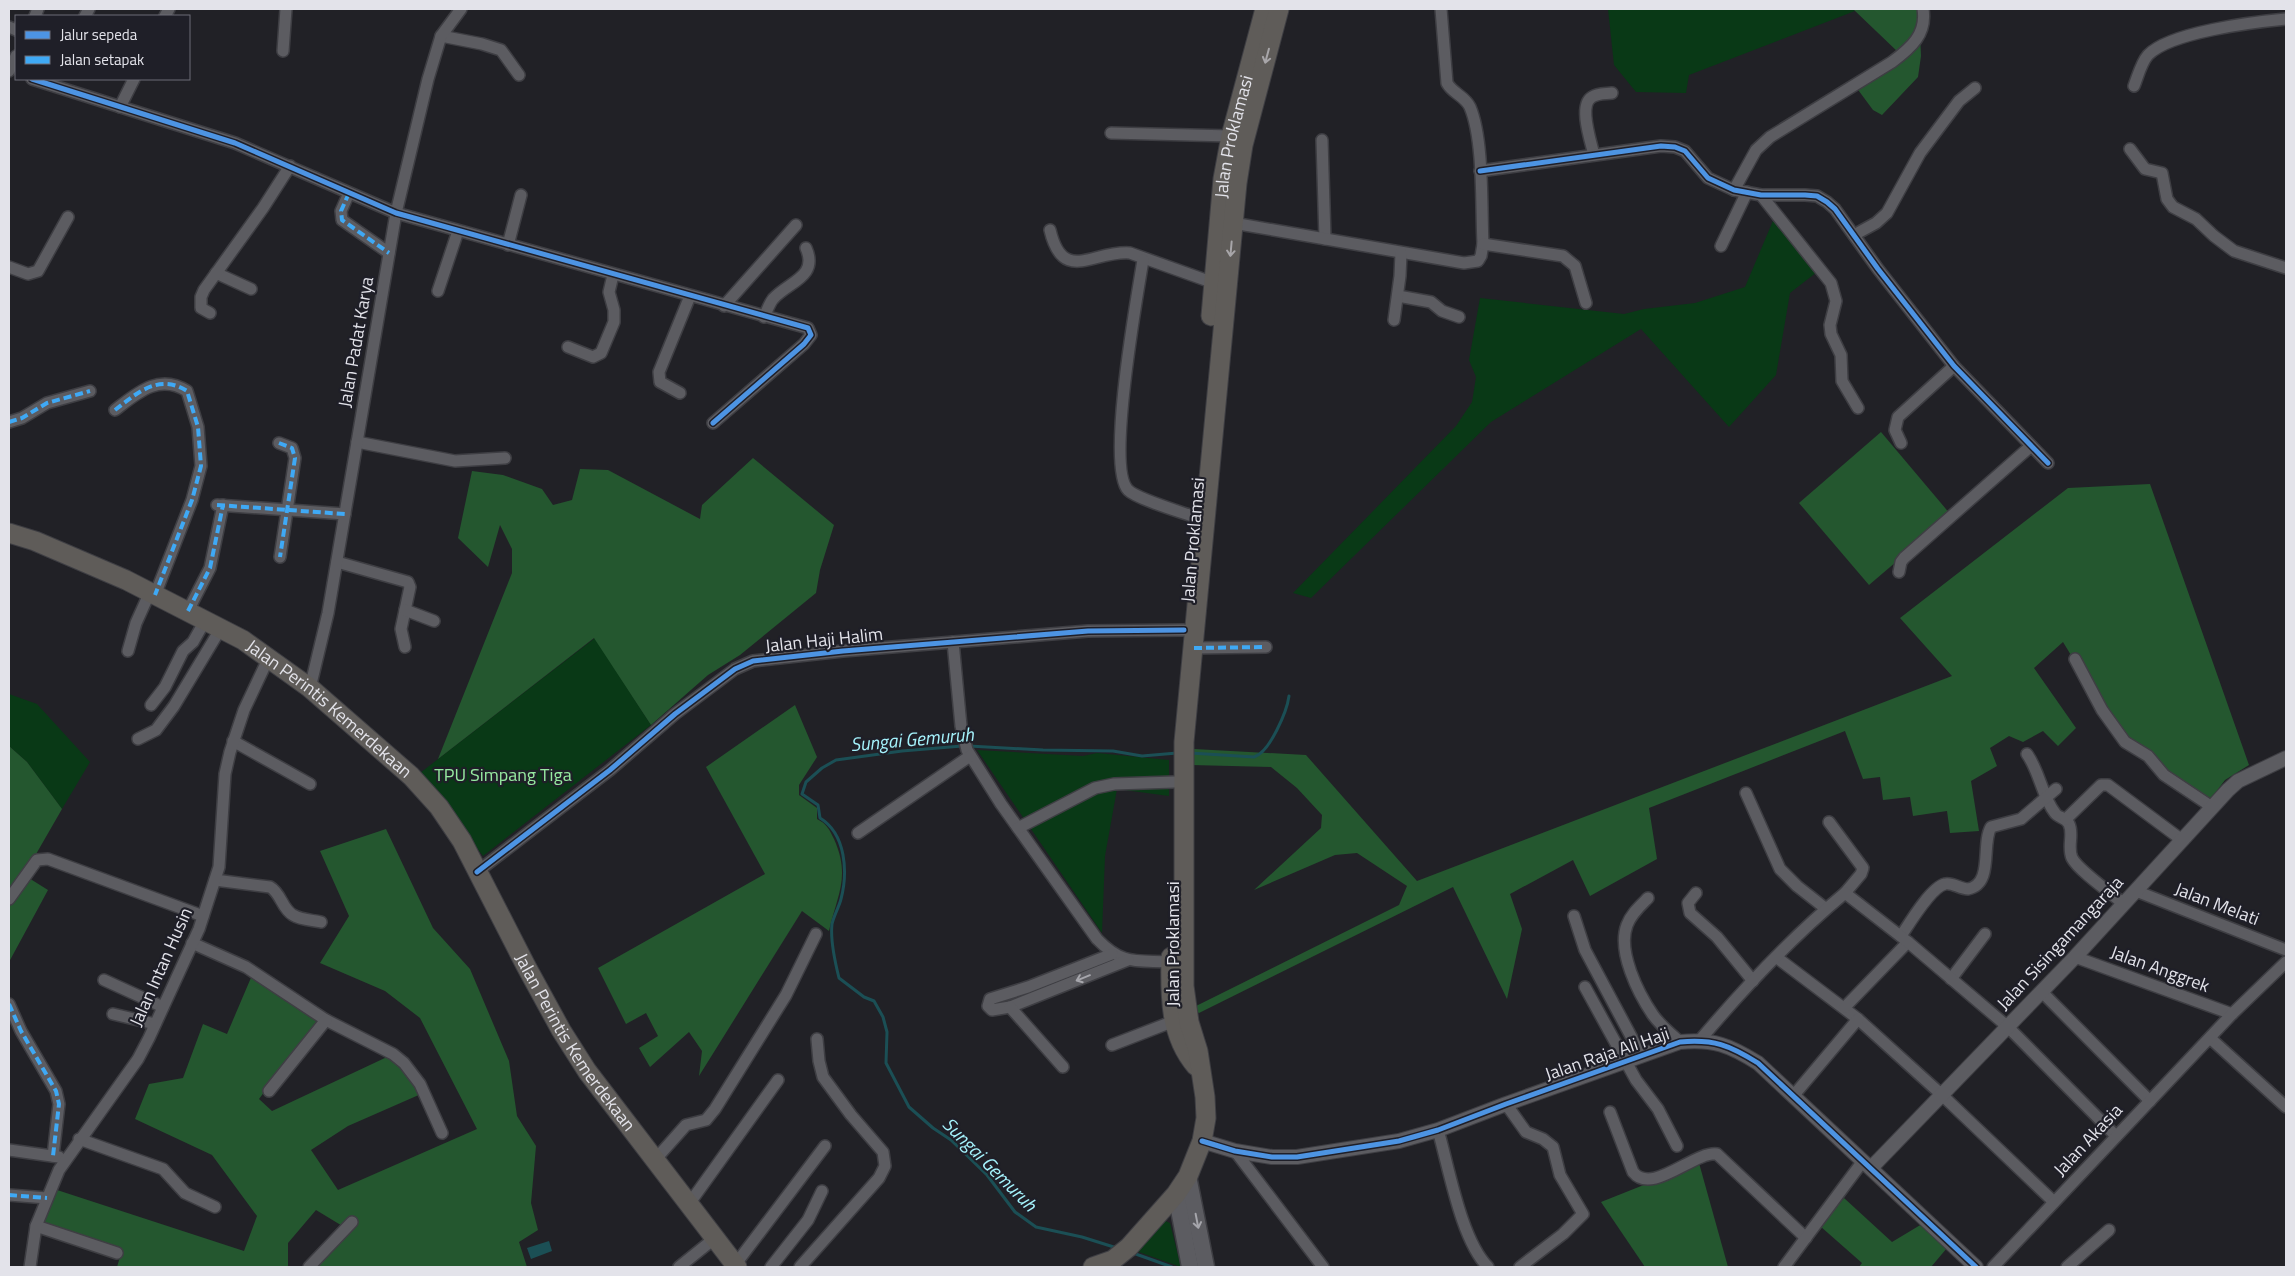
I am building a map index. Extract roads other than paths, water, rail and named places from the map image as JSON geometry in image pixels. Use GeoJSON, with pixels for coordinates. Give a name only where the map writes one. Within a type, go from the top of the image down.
{"type":"FeatureCollection","features":[{"type":"Feature","properties":{"kind":"highway","name":"Jalan Proklamasi"},"geometry":{"type":"LineString","coordinates":[[1183,699],[1194,648],[1217,325],[1214,283],[1223,179],[1231,136],[1265,9]]}},
{"type":"Feature","properties":{"kind":"highway","name":"Jalan Proklamasi"},"geometry":{"type":"LineString","coordinates":[[1199,1069],[1185,1053],[1174,1021],[1177,986],[1179,762],[1183,699],[1184,630],[1217,325],[1233,223],[1236,182],[1243,145],[1279,9]]}},
{"type":"Feature","properties":{"kind":"highway","name":"Jalan Perintis Kemerdekaan"},"geometry":{"type":"LineString","coordinates":[[9,533],[73,557],[214,623],[268,657],[310,688],[411,776],[439,807],[462,841],[561,1030],[597,1085],[736,1266]]}},
{"type":"Feature","properties":{"kind":"highway","name":"Jalan Proklamasi"},"geometry":{"type":"LineString","coordinates":[[1093,1267],[1113,1260],[1124,1251],[1176,1194],[1188,1176],[1202,1142],[1206,1118],[1198,1051],[1171,962],[1179,783]]}},
{"type":"Feature","properties":{"kind":"main road"},"geometry":{"type":"LineString","coordinates":[[1188,1176],[1206,1267]]}},
{"type":"Feature","properties":{"kind":"main road"},"geometry":{"type":"LineString","coordinates":[[1176,1194],[1190,1267]]}},
{"type":"Feature","properties":{"kind":"street"},"geometry":{"type":"LineString","coordinates":[[283,51],[286,9]]}},
{"type":"Feature","properties":{"kind":"street","name":"Jalan Padat Karya"},"geometry":{"type":"LineString","coordinates":[[310,688],[321,648],[337,562],[396,214],[428,78],[441,36],[461,9]]}},
{"type":"Feature","properties":{"kind":"street"},"geometry":{"type":"LineString","coordinates":[[1233,223],[1401,253],[1471,263],[1478,261],[1482,256],[1483,244],[1480,171],[1471,110],[1467,102],[1447,83],[1442,9]]}},
{"type":"Feature","properties":{"kind":"street"},"geometry":{"type":"LineString","coordinates":[[1734,190],[1756,150],[1770,137],[1910,49],[1924,26],[1923,9]]}},
{"type":"Feature","properties":{"kind":"street"},"geometry":{"type":"LineString","coordinates":[[2134,86],[2147,56],[2166,42],[2204,32],[2286,19]]}},
{"type":"Feature","properties":{"kind":"street"},"geometry":{"type":"LineString","coordinates":[[441,36],[502,50],[519,75]]}},
{"type":"Feature","properties":{"kind":"street"},"geometry":{"type":"LineString","coordinates":[[11,73],[15,59]]}},
{"type":"Feature","properties":{"kind":"street"},"geometry":{"type":"LineString","coordinates":[[39,80],[54,82],[120,107],[235,143],[396,214],[808,328],[811,333],[810,338],[713,423]]}},
{"type":"Feature","properties":{"kind":"street"},"geometry":{"type":"LineString","coordinates":[[120,107],[134,80]]}},
{"type":"Feature","properties":{"kind":"street"},"geometry":{"type":"LineString","coordinates":[[1854,235],[1876,223],[1887,213],[1920,153],[1959,101],[1975,88]]}},
{"type":"Feature","properties":{"kind":"street"},"geometry":{"type":"LineString","coordinates":[[1594,155],[1587,125],[1586,105],[1592,97],[1612,93]]}},
{"type":"Feature","properties":{"kind":"street"},"geometry":{"type":"LineString","coordinates":[[1111,133],[1231,136]]}},
{"type":"Feature","properties":{"kind":"street"},"geometry":{"type":"LineString","coordinates":[[1322,140],[1325,239]]}},
{"type":"Feature","properties":{"kind":"street"},"geometry":{"type":"LineString","coordinates":[[1480,171],[1661,146],[1675,147],[1685,151],[1708,178],[1734,190],[1761,195],[1817,196],[1835,209],[1954,366],[2048,463]]}},
{"type":"Feature","properties":{"kind":"street"},"geometry":{"type":"LineString","coordinates":[[2130,149],[2145,170],[2162,173],[2167,200],[2173,207],[2196,219],[2234,251],[2286,268]]}},
{"type":"Feature","properties":{"kind":"street"},"geometry":{"type":"LineString","coordinates":[[210,313],[202,308],[201,297],[290,166]]}},
{"type":"Feature","properties":{"kind":"street"},"geometry":{"type":"LineString","coordinates":[[1720,246],[1747,192]]}},
{"type":"Feature","properties":{"kind":"street"},"geometry":{"type":"LineString","coordinates":[[349,193],[341,211],[342,220],[389,253]]}},
{"type":"Feature","properties":{"kind":"street"},"geometry":{"type":"LineString","coordinates":[[508,245],[521,195]]}},
{"type":"Feature","properties":{"kind":"street"},"geometry":{"type":"LineString","coordinates":[[1761,195],[1831,282],[1836,301],[1830,325],[1831,334],[1841,355],[1842,381],[1858,408]]}},
{"type":"Feature","properties":{"kind":"street"},"geometry":{"type":"LineString","coordinates":[[9,267],[23,273],[38,271],[68,217]]}},
{"type":"Feature","properties":{"kind":"street"},"geometry":{"type":"LineString","coordinates":[[724,306],[796,225]]}},
{"type":"Feature","properties":{"kind":"street"},"geometry":{"type":"LineString","coordinates":[[1050,230],[1056,251],[1061,257],[1085,261],[1124,253],[1214,283]]}},
{"type":"Feature","properties":{"kind":"street"},"geometry":{"type":"LineString","coordinates":[[438,291],[458,231]]}},
{"type":"Feature","properties":{"kind":"street"},"geometry":{"type":"LineString","coordinates":[[1483,244],[1563,256],[1576,266],[1586,303]]}},
{"type":"Feature","properties":{"kind":"street"},"geometry":{"type":"LineString","coordinates":[[764,317],[773,299],[807,270],[810,263],[806,248]]}},
{"type":"Feature","properties":{"kind":"street"},"geometry":{"type":"LineString","coordinates":[[1394,320],[1401,253]]}},
{"type":"Feature","properties":{"kind":"street"},"geometry":{"type":"LineString","coordinates":[[1143,260],[1125,376],[1120,465],[1122,480],[1129,491],[1195,517]]}},
{"type":"Feature","properties":{"kind":"street"},"geometry":{"type":"LineString","coordinates":[[216,273],[252,289]]}},
{"type":"Feature","properties":{"kind":"street"},"geometry":{"type":"LineString","coordinates":[[568,347],[593,357],[601,354],[614,322],[614,310],[609,292],[613,275]]}},
{"type":"Feature","properties":{"kind":"street"},"geometry":{"type":"LineString","coordinates":[[680,393],[660,382],[659,372],[690,296]]}},
{"type":"Feature","properties":{"kind":"street"},"geometry":{"type":"LineString","coordinates":[[1398,296],[1431,302],[1442,311],[1459,318]]}},
{"type":"Feature","properties":{"kind":"street"},"geometry":{"type":"LineString","coordinates":[[1901,443],[1895,430],[1898,417],[1954,366]]}},
{"type":"Feature","properties":{"kind":"street"},"geometry":{"type":"LineString","coordinates":[[115,410],[149,386],[172,384],[187,391],[198,427],[201,466],[192,500],[153,594],[136,623],[128,651]]}},
{"type":"Feature","properties":{"kind":"street"},"geometry":{"type":"LineString","coordinates":[[9,422],[22,418],[47,402],[90,391]]}},
{"type":"Feature","properties":{"kind":"street"},"geometry":{"type":"LineString","coordinates":[[357,442],[455,461],[505,458]]}},
{"type":"Feature","properties":{"kind":"street"},"geometry":{"type":"LineString","coordinates":[[279,443],[292,448],[295,458],[280,557]]}},
{"type":"Feature","properties":{"kind":"street"},"geometry":{"type":"LineString","coordinates":[[1899,572],[1904,558],[2031,446]]}},
{"type":"Feature","properties":{"kind":"street"},"geometry":{"type":"LineString","coordinates":[[188,611],[210,568],[220,505],[345,514]]}},
{"type":"Feature","properties":{"kind":"street"},"geometry":{"type":"LineString","coordinates":[[337,562],[369,572],[406,580],[410,587],[401,629],[405,647]]}},
{"type":"Feature","properties":{"kind":"street"},"geometry":{"type":"LineString","coordinates":[[405,610],[434,621]]}},
{"type":"Feature","properties":{"kind":"street"},"geometry":{"type":"LineString","coordinates":[[151,705],[165,687],[183,651],[214,623]]}},
{"type":"Feature","properties":{"kind":"street"},"geometry":{"type":"LineString","coordinates":[[138,740],[156,730],[174,706],[214,623]]}},
{"type":"Feature","properties":{"kind":"street","name":"Jalan Haji Halim"},"geometry":{"type":"LineString","coordinates":[[477,872],[610,770],[675,714],[735,669],[753,661],[1088,630],[1184,630]]}},
{"type":"Feature","properties":{"kind":"street"},"geometry":{"type":"LineString","coordinates":[[953,642],[967,749],[1018,828],[1097,939],[1112,954],[1128,960],[1171,962]]}},
{"type":"Feature","properties":{"kind":"street"},"geometry":{"type":"LineString","coordinates":[[1194,648],[1266,647]]}},
{"type":"Feature","properties":{"kind":"street","name":"Jalan Intan Husin"},"geometry":{"type":"LineString","coordinates":[[30,1267],[36,1226],[65,1158],[138,1059],[192,944],[203,916],[215,880],[221,850],[226,774],[233,741],[244,710],[268,657]]}},
{"type":"Feature","properties":{"kind":"street"},"geometry":{"type":"LineString","coordinates":[[2075,659],[2111,725],[2125,742],[2148,756],[2164,774],[2212,807]]}},
{"type":"Feature","properties":{"kind":"street"},"geometry":{"type":"LineString","coordinates":[[233,741],[310,784]]}},
{"type":"Feature","properties":{"kind":"street"},"geometry":{"type":"LineString","coordinates":[[858,833],[967,749]]}},
{"type":"Feature","properties":{"kind":"street"},"geometry":{"type":"LineString","coordinates":[[2027,754],[2039,774],[2046,797],[2055,814],[2066,820],[2070,826],[2070,851],[2075,862],[2124,904]]}},
{"type":"Feature","properties":{"kind":"street","name":"Jalan Sisingamangaraja"},"geometry":{"type":"LineString","coordinates":[[1867,1164],[1942,1095],[2042,992],[2238,781],[2286,758]]}},
{"type":"Feature","properties":{"kind":"street"},"geometry":{"type":"LineString","coordinates":[[1018,828],[1095,788],[1114,784],[1179,783]]}},
{"type":"Feature","properties":{"kind":"street"},"geometry":{"type":"LineString","coordinates":[[2066,820],[2101,784],[2104,784],[2108,785],[2182,840]]}},
{"type":"Feature","properties":{"kind":"street"},"geometry":{"type":"LineString","coordinates":[[1845,1007],[1904,939],[1925,902],[1942,884],[1968,889],[1977,885],[1984,875],[1987,838],[1991,827],[2021,819],[2056,788]]}},
{"type":"Feature","properties":{"kind":"street"},"geometry":{"type":"LineString","coordinates":[[1746,794],[1780,869],[1797,886],[1825,908]]}},
{"type":"Feature","properties":{"kind":"street"},"geometry":{"type":"LineString","coordinates":[[1700,1040],[1753,981],[1825,908],[1845,893],[1861,874],[1863,868],[1829,822]]}},
{"type":"Feature","properties":{"kind":"street"},"geometry":{"type":"LineString","coordinates":[[9,899],[36,860],[48,859],[203,916]]}},
{"type":"Feature","properties":{"kind":"street"},"geometry":{"type":"LineString","coordinates":[[215,880],[270,887],[276,891],[288,911],[294,916],[321,922]]}},
{"type":"Feature","properties":{"kind":"street","name":"Jalan Melati"},"geometry":{"type":"LineString","coordinates":[[2136,891],[2286,950]]}},
{"type":"Feature","properties":{"kind":"street"},"geometry":{"type":"LineString","coordinates":[[1696,893],[1688,903],[1690,913],[1717,937],[1753,981]]}},
{"type":"Feature","properties":{"kind":"street"},"geometry":{"type":"LineString","coordinates":[[1845,893],[1904,939],[2008,1027],[2116,1136]]}},
{"type":"Feature","properties":{"kind":"street"},"geometry":{"type":"LineString","coordinates":[[1648,898],[1630,918],[1626,927],[1624,951],[1632,973],[1653,1014],[1680,1042]]}},
{"type":"Feature","properties":{"kind":"street"},"geometry":{"type":"LineString","coordinates":[[1574,916],[1585,950],[1641,1055]]}},
{"type":"Feature","properties":{"kind":"street"},"geometry":{"type":"LineString","coordinates":[[654,1160],[686,1125],[706,1120],[716,1109],[786,995],[816,934]]}},
{"type":"Feature","properties":{"kind":"street"},"geometry":{"type":"LineString","coordinates":[[1951,979],[1985,934]]}},
{"type":"Feature","properties":{"kind":"street"},"geometry":{"type":"LineString","coordinates":[[192,944],[246,967],[326,1020],[393,1054],[404,1062],[420,1084],[442,1133]]}},
{"type":"Feature","properties":{"kind":"street"},"geometry":{"type":"LineString","coordinates":[[1112,954],[1036,984],[990,999],[988,1004],[992,1010],[1010,1007],[1128,960]]}},
{"type":"Feature","properties":{"kind":"street","name":"Jalan Anggrek"},"geometry":{"type":"LineString","coordinates":[[2075,957],[2232,1014]]}},
{"type":"Feature","properties":{"kind":"street"},"geometry":{"type":"LineString","coordinates":[[1776,958],[1845,1007],[1942,1095],[2054,1202]]}},
{"type":"Feature","properties":{"kind":"street","name":"Jalan Akasia"},"geometry":{"type":"LineString","coordinates":[[1993,1267],[2232,1014],[2286,962]]}},
{"type":"Feature","properties":{"kind":"street"},"geometry":{"type":"LineString","coordinates":[[104,980],[163,1007]]}},
{"type":"Feature","properties":{"kind":"street"},"geometry":{"type":"LineString","coordinates":[[1585,987],[1627,1060],[1642,1092],[1658,1109],[1677,1146]]}},
{"type":"Feature","properties":{"kind":"street"},"geometry":{"type":"LineString","coordinates":[[2042,992],[2150,1101]]}},
{"type":"Feature","properties":{"kind":"street"},"geometry":{"type":"LineString","coordinates":[[9,1004],[21,1031],[56,1091],[59,1104],[53,1156]]}},
{"type":"Feature","properties":{"kind":"street"},"geometry":{"type":"LineString","coordinates":[[1010,1007],[1063,1066]]}},
{"type":"Feature","properties":{"kind":"street"},"geometry":{"type":"LineString","coordinates":[[113,1014],[155,1024]]}},
{"type":"Feature","properties":{"kind":"street"},"geometry":{"type":"LineString","coordinates":[[1794,1095],[1858,1019]]}},
{"type":"Feature","properties":{"kind":"street"},"geometry":{"type":"LineString","coordinates":[[269,1091],[326,1020]]}},
{"type":"Feature","properties":{"kind":"street"},"geometry":{"type":"LineString","coordinates":[[1112,1045],[1174,1021]]}},
{"type":"Feature","properties":{"kind":"street"},"geometry":{"type":"LineString","coordinates":[[2210,1038],[2286,1107]]}},
{"type":"Feature","properties":{"kind":"street"},"geometry":{"type":"LineString","coordinates":[[800,1267],[879,1178],[885,1161],[883,1152],[851,1115],[823,1077],[816,1039]]}},
{"type":"Feature","properties":{"kind":"street","name":"Jalan Raja Ali Haji"},"geometry":{"type":"LineString","coordinates":[[1202,1142],[1235,1151],[1272,1157],[1297,1156],[1400,1142],[1438,1130],[1641,1055],[1680,1042],[1700,1040],[1733,1047],[1758,1063],[1976,1267]]}},
{"type":"Feature","properties":{"kind":"street"},"geometry":{"type":"LineString","coordinates":[[689,1204],[778,1080]]}},
{"type":"Feature","properties":{"kind":"street"},"geometry":{"type":"LineString","coordinates":[[1506,1104],[1526,1132],[1543,1139],[1553,1147],[1560,1175],[1583,1214],[1563,1234],[1520,1267]]}},
{"type":"Feature","properties":{"kind":"street"},"geometry":{"type":"LineString","coordinates":[[1610,1112],[1632,1172],[1636,1177],[1643,1180],[1654,1178],[1676,1170],[1705,1155],[1717,1154],[1806,1238]]}},
{"type":"Feature","properties":{"kind":"street"},"geometry":{"type":"LineString","coordinates":[[1438,1130],[1461,1215],[1472,1242],[1488,1267]]}},
{"type":"Feature","properties":{"kind":"street"},"geometry":{"type":"LineString","coordinates":[[79,1139],[163,1169],[185,1193],[215,1207]]}},
{"type":"Feature","properties":{"kind":"street"},"geometry":{"type":"LineString","coordinates":[[736,1266],[825,1146]]}},
{"type":"Feature","properties":{"kind":"street"},"geometry":{"type":"LineString","coordinates":[[9,1150],[65,1158]]}},
{"type":"Feature","properties":{"kind":"street"},"geometry":{"type":"LineString","coordinates":[[1235,1151],[1323,1267]]}},
{"type":"Feature","properties":{"kind":"street"},"geometry":{"type":"LineString","coordinates":[[1784,1267],[1867,1164]]}},
{"type":"Feature","properties":{"kind":"street"},"geometry":{"type":"LineString","coordinates":[[771,1267],[808,1220],[822,1191]]}},
{"type":"Feature","properties":{"kind":"street"},"geometry":{"type":"LineString","coordinates":[[9,1195],[47,1198]]}},
{"type":"Feature","properties":{"kind":"street"},"geometry":{"type":"LineString","coordinates":[[309,1267],[352,1222]]}},
{"type":"Feature","properties":{"kind":"street"},"geometry":{"type":"LineString","coordinates":[[36,1226],[117,1253]]}},
{"type":"Feature","properties":{"kind":"street"},"geometry":{"type":"LineString","coordinates":[[2067,1267],[2109,1230]]}},
{"type":"Feature","properties":{"kind":"street"},"geometry":{"type":"LineString","coordinates":[[679,1267],[715,1238]]}},
{"type":"Feature","properties":{"kind":"water"},"geometry":{"type":"Polygon","coordinates":[[[549,1241],[552,1251],[531,1259],[527,1248],[549,1241]]]}},
{"type":"Feature","properties":{"kind":"waterway","name":"Sungai Gemuruh"},"geometry":{"type":"LineString","coordinates":[[1190,753],[1254,757],[1260,754],[1277,730],[1289,696]]}},
{"type":"Feature","properties":{"kind":"waterway","name":"Sungai Gemuruh"},"geometry":{"type":"LineString","coordinates":[[962,746],[902,751],[836,760],[822,768],[806,782],[802,794],[818,805],[820,818],[829,825],[835,834],[843,854],[843,888],[832,924],[833,951],[839,978],[864,997],[874,1001],[883,1017],[887,1032],[886,1063],[909,1107],[933,1128],[951,1140],[987,1175],[1015,1212],[1036,1227],[1082,1237],[1117,1248]]}},
{"type":"Feature","properties":{"kind":"waterway","name":"Sungai Gemuruh"},"geometry":{"type":"LineString","coordinates":[[969,746],[1113,751],[1142,756],[1177,753]]}},
{"type":"Feature","properties":{"kind":"waterway","name":"Sungai Gemuruh"},"geometry":{"type":"LineString","coordinates":[[1133,1253],[1172,1267]]}},
{"type":"Feature","properties":{"kind":"park label","name":"TPU Simpang Tiga"},"geometry":{"type":"Point","coordinates":[503,775]}}]}
